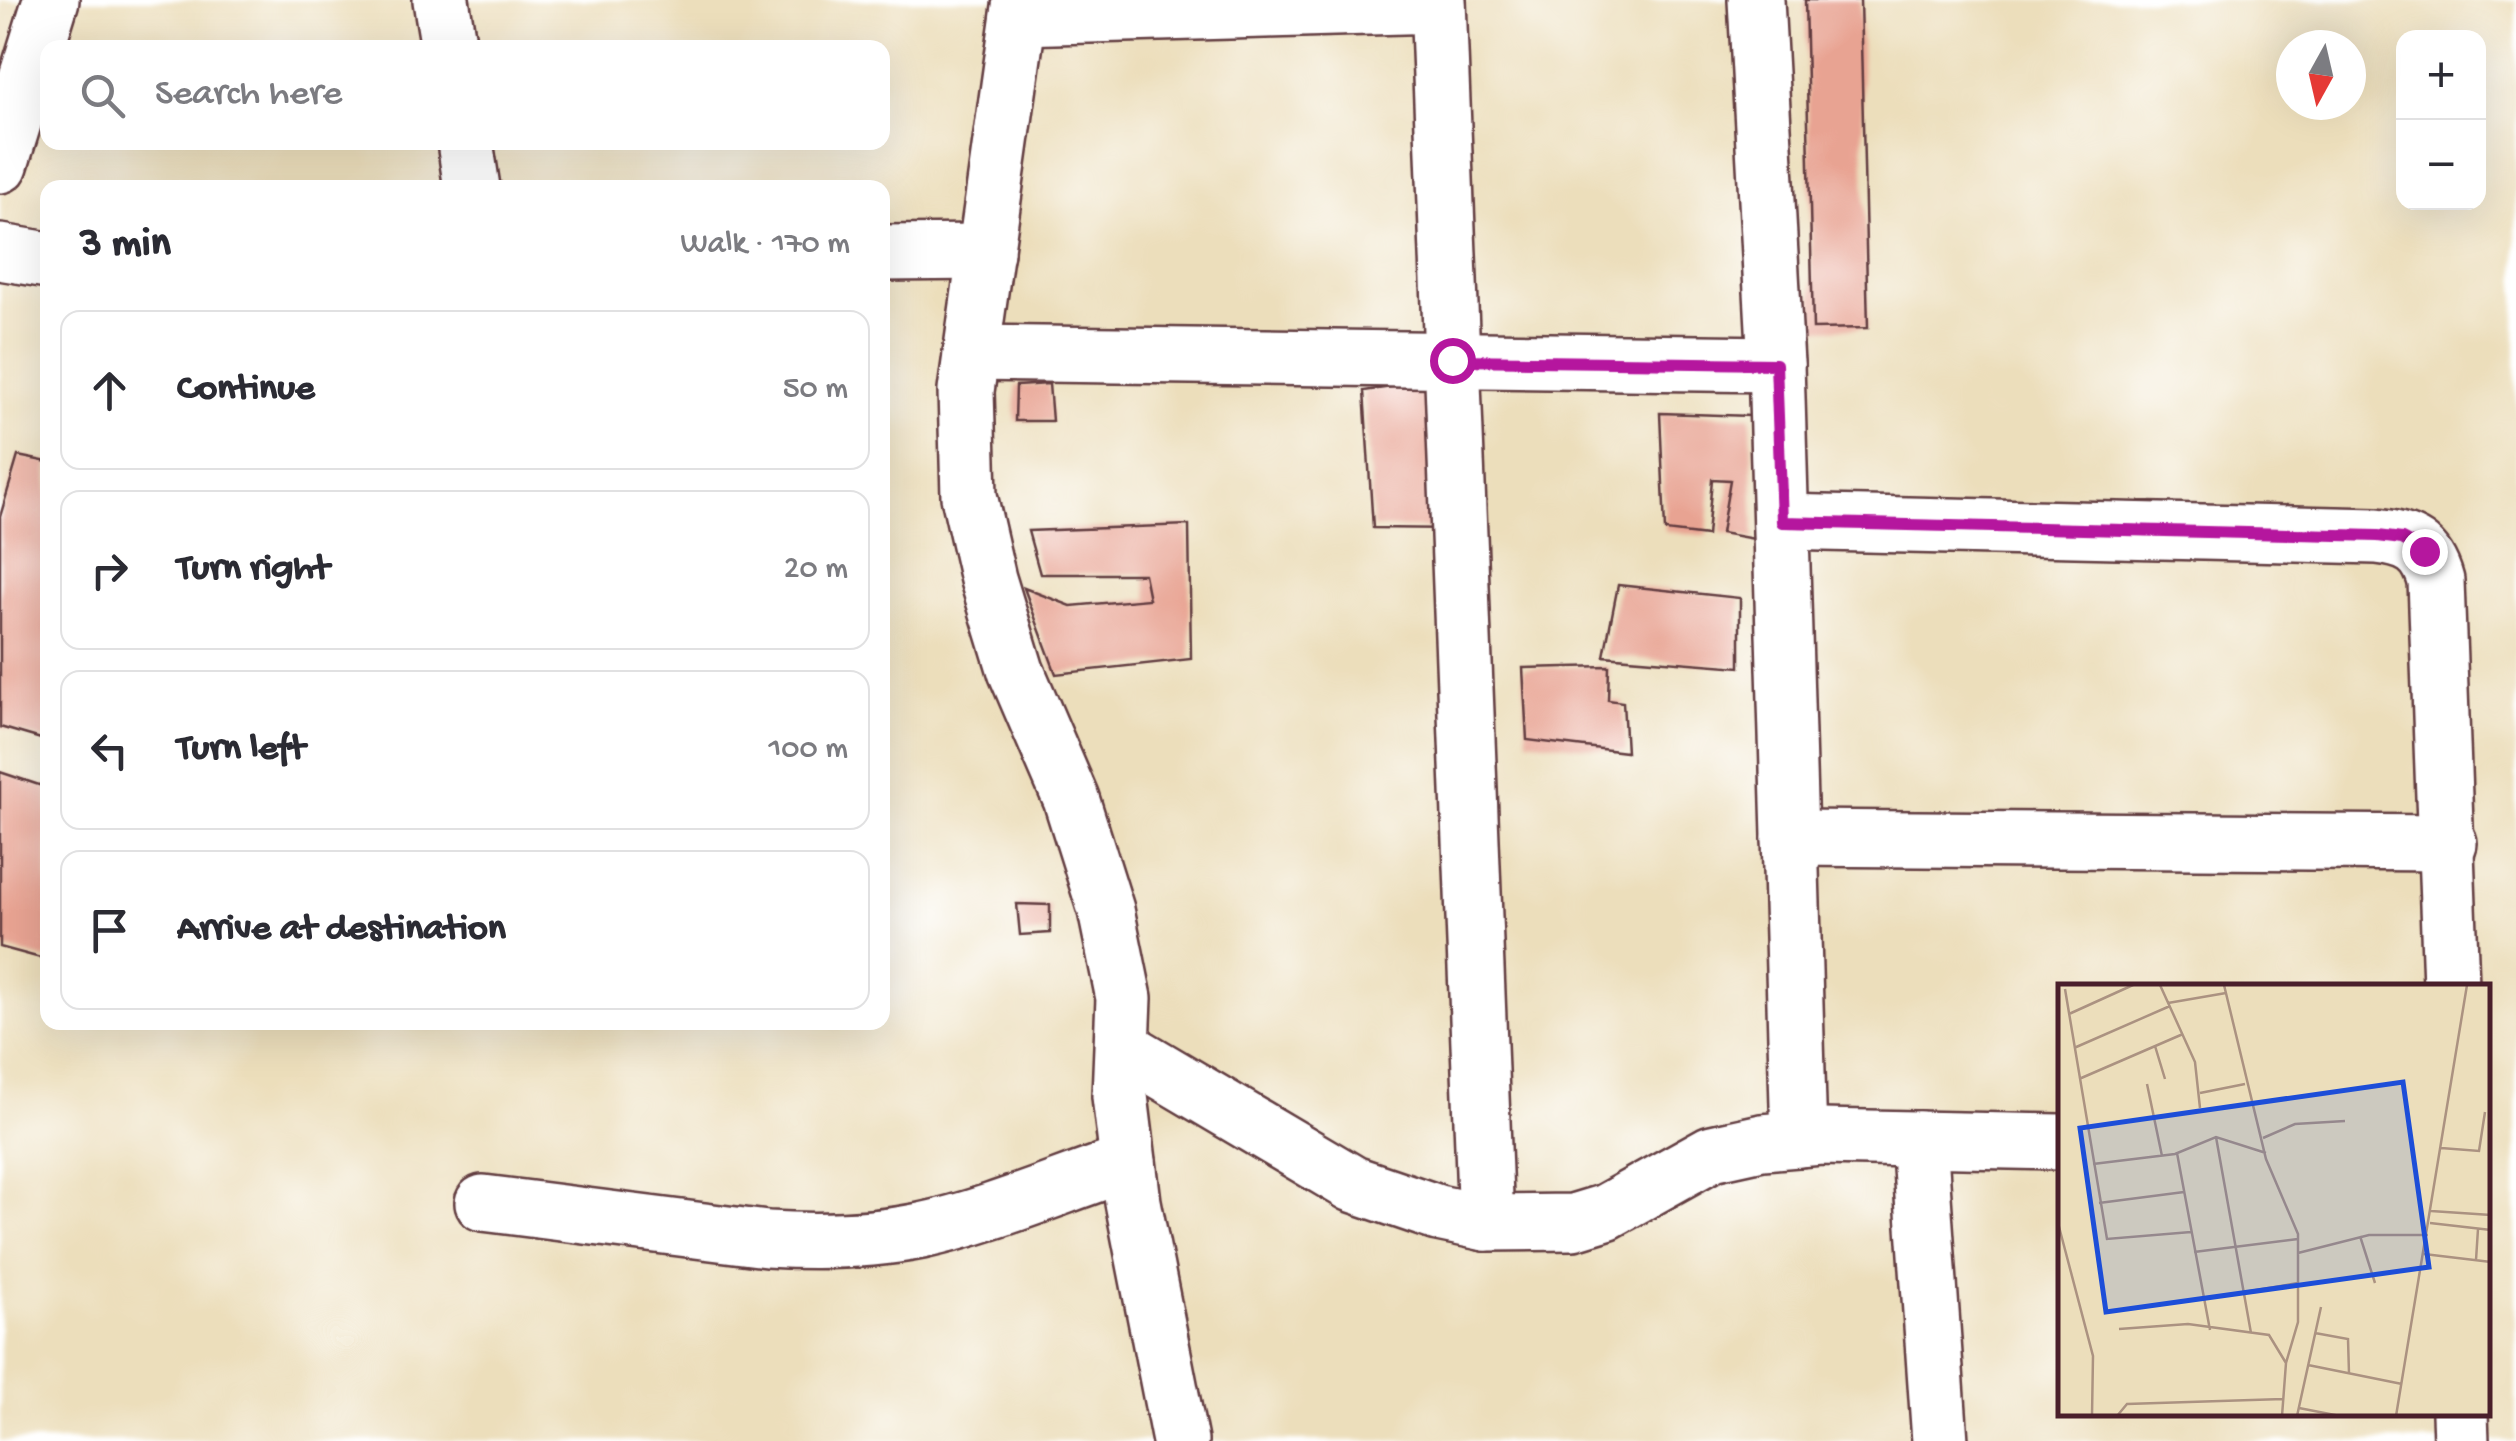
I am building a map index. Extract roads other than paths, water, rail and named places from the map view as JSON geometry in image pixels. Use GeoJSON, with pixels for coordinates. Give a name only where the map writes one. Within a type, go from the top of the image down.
{"type":"FeatureCollection","features":[{"type":"Feature","properties":{"kind":"street"},"geometry":{"type":"LineString","coordinates":[[0,165],[9,105],[50,0]]}},
{"type":"Feature","properties":{"kind":"street"},"geometry":{"type":"LineString","coordinates":[[442,0],[448,40]]}},
{"type":"Feature","properties":{"kind":"street"},"geometry":{"type":"LineString","coordinates":[[1756,0],[1782,522],[1799,1140]]}},
{"type":"Feature","properties":{"kind":"street"},"geometry":{"type":"LineString","coordinates":[[1180,1441],[1128,1163],[1120,1096],[1124,998],[1106,910],[1071,798],[1016,670],[988,579],[969,496],[966,390],[1020,9],[1438,3],[1486,1223]]}},
{"type":"Feature","properties":{"kind":"street"},"geometry":{"type":"LineString","coordinates":[[466,150],[471,180]]}},
{"type":"Feature","properties":{"kind":"street"},"geometry":{"type":"LineString","coordinates":[[0,252],[40,259]]}},
{"type":"Feature","properties":{"kind":"street"},"geometry":{"type":"LineString","coordinates":[[890,253],[986,252]]}},
{"type":"Feature","properties":{"kind":"street"},"geometry":{"type":"LineString","coordinates":[[972,353],[1776,364]]}},
{"type":"Feature","properties":{"kind":"street"},"geometry":{"type":"LineString","coordinates":[[1782,522],[2378,536],[2402,539],[2424,551],[2436,581],[2452,984]]}},
{"type":"Feature","properties":{"kind":"street"},"geometry":{"type":"LineString","coordinates":[[1790,838],[2448,843]]}},
{"type":"Feature","properties":{"kind":"street"},"geometry":{"type":"LineString","coordinates":[[1122,1048],[1353,1184],[1438,1214],[1486,1223],[1573,1222],[1606,1212],[1712,1152],[1799,1140],[2058,1142]]}},
{"type":"Feature","properties":{"kind":"street"},"geometry":{"type":"LineString","coordinates":[[1919,1139],[1940,1441]]}},
{"type":"Feature","properties":{"kind":"street"},"geometry":{"type":"LineString","coordinates":[[482,1203],[766,1239],[867,1238],[922,1231],[1128,1163]]}},
{"type":"Feature","properties":{"kind":"street"},"geometry":{"type":"LineString","coordinates":[[2460,1416],[2461,1441]]}}]}
